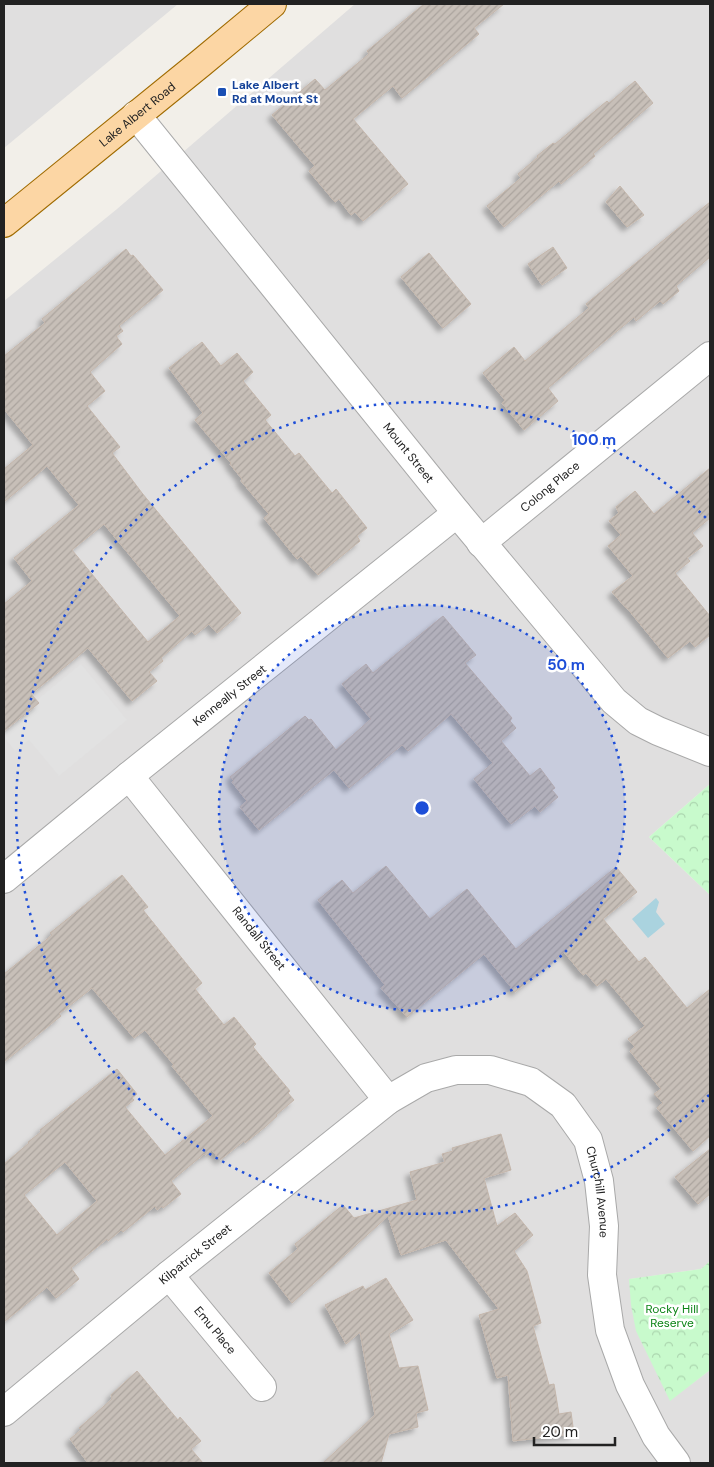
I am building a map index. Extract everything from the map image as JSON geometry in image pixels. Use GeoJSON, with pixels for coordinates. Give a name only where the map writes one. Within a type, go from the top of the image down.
{"type":"FeatureCollection","features":[{"type":"Feature","properties":{"kind":"main road","name":"Lake Albert Road"},"geometry":{"type":"LineString","coordinates":[[4,223],[272,4]]}},
{"type":"Feature","properties":{"kind":"street","name":"Mount Street"},"geometry":{"type":"LineString","coordinates":[[136,115],[457,513],[614,701],[638,721],[710,752]]}},
{"type":"Feature","properties":{"kind":"street","name":"Colong Place"},"geometry":{"type":"LineString","coordinates":[[482,543],[710,356]]}},
{"type":"Feature","properties":{"kind":"street","name":"Kenneally Street"},"geometry":{"type":"LineString","coordinates":[[4,879],[129,776],[457,513]]}},
{"type":"Feature","properties":{"kind":"street","name":"Randall Street"},"geometry":{"type":"LineString","coordinates":[[129,776],[388,1100]]}},
{"type":"Feature","properties":{"kind":"street","name":"Churchill Avenue"},"geometry":{"type":"LineString","coordinates":[[388,1100],[426,1078],[456,1070],[490,1070],[532,1082],[562,1105],[588,1140],[599,1181],[604,1226],[602,1275],[610,1330],[630,1385],[656,1436],[676,1463]]}},
{"type":"Feature","properties":{"kind":"street","name":"Kilpatrick Street"},"geometry":{"type":"LineString","coordinates":[[4,1412],[169,1275],[388,1100]]}},
{"type":"Feature","properties":{"kind":"street","name":"Emu Place"},"geometry":{"type":"LineString","coordinates":[[169,1275],[262,1387]]}},
{"type":"Feature","properties":{"kind":"shaded area"},"geometry":{"type":"Polygon","coordinates":[[[4,4],[178,4],[4,148],[4,4]]]}},
{"type":"Feature","properties":{"kind":"shaded area"},"geometry":{"type":"Polygon","coordinates":[[[355,4],[710,4],[710,784],[649,837],[710,895],[710,1261],[701,1269],[630,1279],[670,1400],[710,1370],[710,1463],[4,1463],[4,301],[117,209],[355,4]]]}},
{"type":"Feature","properties":{"kind":"shaded area"},"geometry":{"type":"Polygon","coordinates":[[[81,664],[127,720],[59,776],[29,740],[15,751],[4,737],[4,733],[40,704],[37,700],[81,664]]]}},
{"type":"Feature","properties":{"kind":"green space"},"geometry":{"type":"Polygon","coordinates":[[[710,784],[710,895],[649,837],[710,784]]]}},
{"type":"Feature","properties":{"kind":"green space","name":"Rocky Hill Reserve"},"geometry":{"type":"Polygon","coordinates":[[[710,1261],[710,1370],[670,1401],[636,1331],[629,1279],[701,1269],[710,1261]]]}},
{"type":"Feature","properties":{"kind":"water"},"geometry":{"type":"Polygon","coordinates":[[[656,898],[659,902],[656,912],[665,924],[648,938],[632,919],[656,898]]]}},
{"type":"Feature","properties":{"kind":"building"},"geometry":{"type":"Polygon","coordinates":[[[424,4],[504,4],[474,28],[479,34],[402,98],[393,86],[353,119],[408,184],[363,221],[355,212],[351,215],[339,199],[335,202],[309,171],[315,166],[272,115],[315,79],[325,90],[369,54],[367,51],[424,4]]]}},
{"type":"Feature","properties":{"kind":"building"},"geometry":{"type":"Polygon","coordinates":[[[635,81],[653,103],[593,154],[595,156],[561,184],[559,181],[504,227],[487,206],[521,178],[518,174],[537,156],[553,143],[555,144],[607,101],[609,103],[635,81]]]}},
{"type":"Feature","properties":{"kind":"building"},"geometry":{"type":"Polygon","coordinates":[[[620,186],[644,215],[627,227],[606,202],[620,186]]]}},
{"type":"Feature","properties":{"kind":"building"},"geometry":{"type":"Polygon","coordinates":[[[710,202],[710,257],[676,286],[679,291],[663,304],[660,301],[636,321],[634,317],[548,388],[558,401],[524,430],[502,403],[505,400],[483,373],[514,347],[525,361],[589,308],[586,304],[710,202]]]}},
{"type":"Feature","properties":{"kind":"building"},"geometry":{"type":"Polygon","coordinates":[[[553,247],[567,268],[542,285],[528,264],[553,247]]]}},
{"type":"Feature","properties":{"kind":"building"},"geometry":{"type":"Polygon","coordinates":[[[126,249],[163,290],[119,326],[123,331],[116,336],[122,344],[90,372],[105,391],[87,406],[120,447],[112,453],[142,493],[241,613],[217,633],[209,624],[195,635],[192,631],[161,658],[163,661],[149,672],[157,681],[132,701],[88,648],[31,694],[39,703],[4,731],[4,604],[32,581],[14,558],[79,505],[47,466],[4,502],[4,469],[33,445],[4,409],[4,356],[45,323],[42,319],[126,249]],[[104,524],[72,550],[148,642],[180,616],[104,524]]]}},
{"type":"Feature","properties":{"kind":"building"},"geometry":{"type":"Polygon","coordinates":[[[429,253],[471,304],[443,328],[401,277],[429,253]]]}},
{"type":"Feature","properties":{"kind":"building"},"geometry":{"type":"Polygon","coordinates":[[[202,342],[221,366],[237,353],[253,372],[243,381],[271,415],[265,420],[295,456],[299,453],[332,493],[336,489],[367,528],[357,536],[360,541],[318,575],[301,556],[297,559],[264,518],[269,514],[241,481],[242,479],[231,463],[195,420],[203,413],[169,368],[202,342]]]}},
{"type":"Feature","properties":{"kind":"building"},"geometry":{"type":"Polygon","coordinates":[[[710,468],[710,518],[692,533],[703,546],[687,558],[690,561],[675,573],[710,616],[710,635],[695,647],[690,641],[668,658],[612,592],[633,576],[608,546],[621,535],[609,521],[619,513],[616,507],[635,491],[654,514],[710,468]]]}},
{"type":"Feature","properties":{"kind":"building"},"geometry":{"type":"Polygon","coordinates":[[[443,616],[476,655],[465,663],[512,718],[510,721],[516,728],[501,741],[530,776],[540,768],[555,788],[552,790],[558,797],[540,812],[535,806],[511,824],[474,779],[493,763],[451,714],[408,751],[402,745],[349,788],[334,770],[259,830],[240,807],[247,801],[230,777],[305,716],[309,720],[311,719],[336,750],[371,719],[342,684],[366,664],[373,673],[443,616]]]}},
{"type":"Feature","properties":{"kind":"building"},"geometry":{"type":"Polygon","coordinates":[[[386,866],[430,919],[467,889],[516,949],[616,867],[637,892],[603,919],[639,962],[645,957],[687,1008],[710,989],[710,1136],[693,1151],[657,1108],[663,1103],[654,1094],[661,1089],[630,1051],[635,1047],[628,1039],[645,1026],[606,979],[597,986],[586,973],[583,975],[564,952],[515,992],[484,954],[407,1017],[381,988],[385,985],[318,900],[342,880],[353,893],[386,866]]]}},
{"type":"Feature","properties":{"kind":"building"},"geometry":{"type":"Polygon","coordinates":[[[122,875],[148,907],[143,910],[202,983],[195,989],[224,1025],[234,1017],[256,1044],[253,1047],[290,1091],[288,1093],[294,1100],[265,1127],[220,1160],[212,1150],[204,1154],[171,1181],[181,1194],[163,1208],[162,1206],[157,1210],[155,1206],[123,1232],[121,1230],[108,1241],[107,1239],[71,1268],[79,1279],[56,1298],[47,1287],[4,1322],[4,1164],[41,1132],[40,1130],[117,1069],[137,1094],[132,1098],[134,1100],[125,1107],[165,1155],[213,1116],[145,1030],[134,1038],[92,988],[4,1062],[4,974],[52,935],[50,933],[122,875]],[[65,1162],[24,1195],[57,1235],[97,1201],[65,1162]]]}},
{"type":"Feature","properties":{"kind":"building"},"geometry":{"type":"Polygon","coordinates":[[[501,1134],[511,1170],[484,1178],[497,1226],[515,1213],[533,1235],[514,1251],[527,1271],[541,1323],[533,1326],[549,1385],[554,1384],[559,1414],[571,1412],[574,1434],[513,1441],[508,1375],[497,1378],[479,1315],[499,1309],[446,1240],[401,1255],[388,1216],[292,1303],[269,1273],[298,1249],[295,1244],[343,1205],[354,1218],[417,1200],[410,1172],[445,1162],[442,1154],[453,1151],[452,1148],[501,1134]]]}},
{"type":"Feature","properties":{"kind":"building"},"geometry":{"type":"Polygon","coordinates":[[[710,1149],[710,1194],[698,1204],[675,1177],[710,1149]]]}},
{"type":"Feature","properties":{"kind":"building"},"geometry":{"type":"Polygon","coordinates":[[[386,1278],[413,1320],[389,1334],[399,1368],[418,1366],[428,1410],[416,1413],[418,1427],[389,1434],[381,1463],[323,1463],[375,1415],[360,1332],[346,1344],[325,1305],[363,1286],[365,1290],[386,1278]]]}},
{"type":"Feature","properties":{"kind":"building"},"geometry":{"type":"Polygon","coordinates":[[[137,1371],[178,1420],[180,1417],[201,1441],[191,1449],[203,1463],[88,1463],[70,1439],[81,1430],[79,1428],[112,1399],[111,1395],[137,1371]]]}},
{"type":"Feature","properties":{"kind":"place","name":"Lake Albert Rd at Mount St"},"geometry":{"type":"Point","coordinates":[222,92]}}]}
